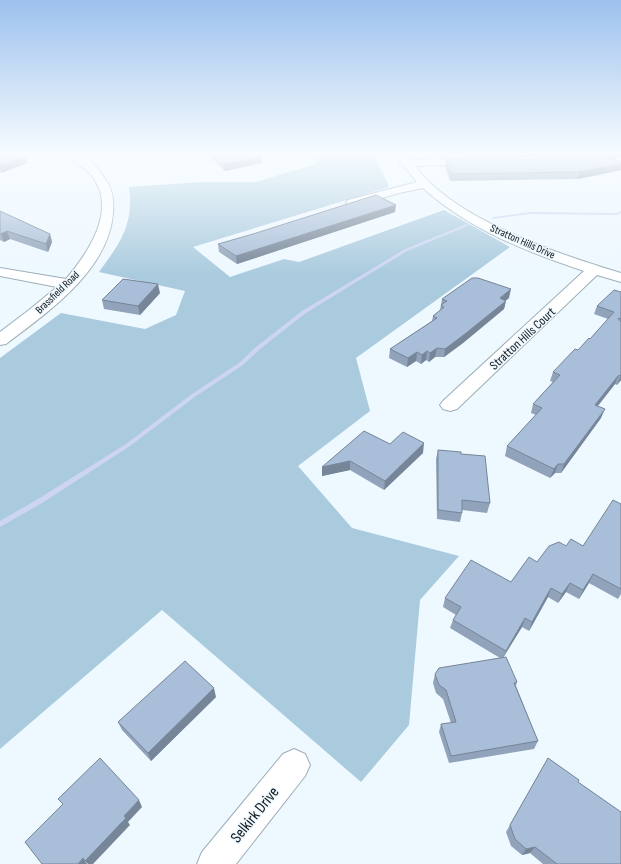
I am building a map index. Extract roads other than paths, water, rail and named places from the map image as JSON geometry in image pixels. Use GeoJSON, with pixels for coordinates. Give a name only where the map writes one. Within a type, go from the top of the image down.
{"type":"FeatureCollection","features":[{"type":"Feature","properties":{"kind":"street","name":"Brassfield Road"},"geometry":{"type":"LineString","coordinates":[[0,340],[29,319],[69,284],[87,263],[99,245],[105,231],[108,214],[107,194]]}},
{"type":"Feature","properties":{"kind":"street"},"geometry":{"type":"LineString","coordinates":[[339,208],[383,194]]}},
{"type":"Feature","properties":{"kind":"street","name":"Stratton Hills Drive"},"geometry":{"type":"LineString","coordinates":[[439,194],[488,226],[538,249],[594,270],[621,278]]}},
{"type":"Feature","properties":{"kind":"street","name":"Stratton Hills Court"},"geometry":{"type":"LineString","coordinates":[[450,405],[594,270]]}},
{"type":"Feature","properties":{"kind":"street"},"geometry":{"type":"LineString","coordinates":[[0,272],[69,284]]}},
{"type":"Feature","properties":{"kind":"street","name":"Selkirk Drive"},"geometry":{"type":"LineString","coordinates":[[214,864],[294,765]]}},
{"type":"Feature","properties":{"kind":"waterway"},"geometry":{"type":"LineString","coordinates":[[493,218],[530,213],[617,214],[621,212]]}},
{"type":"Feature","properties":{"kind":"waterway"},"geometry":{"type":"LineString","coordinates":[[0,524],[40,501],[128,445],[194,395],[241,364],[258,348],[304,312],[406,250],[468,225]]}}]}
